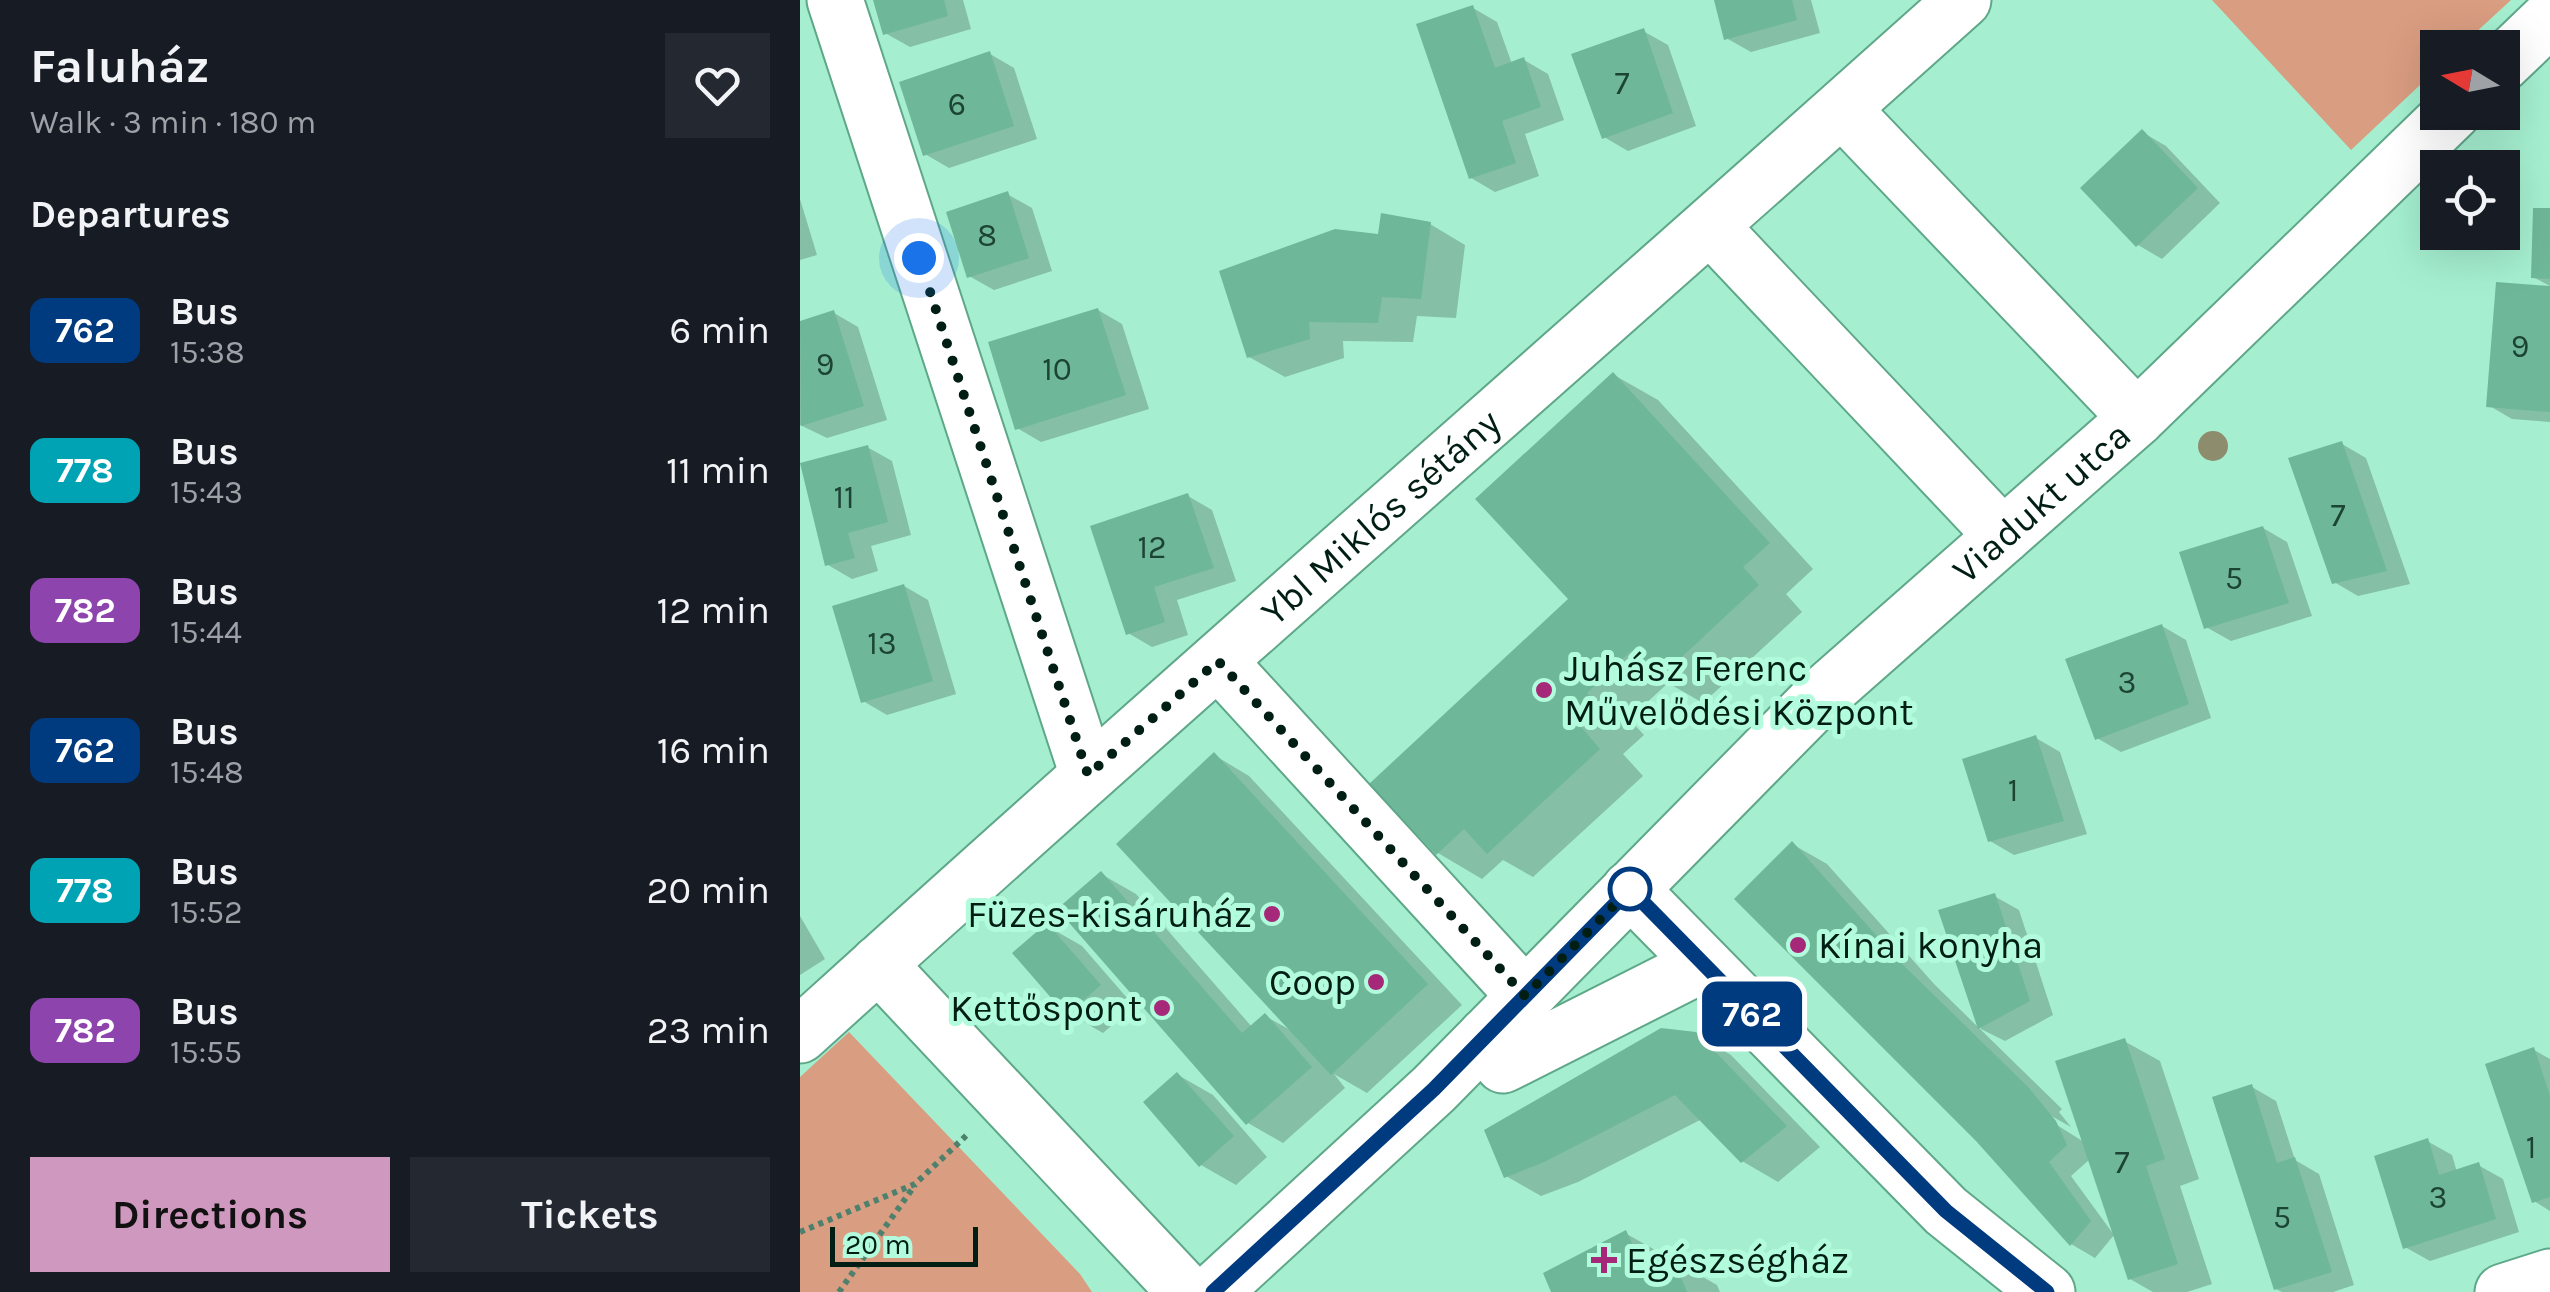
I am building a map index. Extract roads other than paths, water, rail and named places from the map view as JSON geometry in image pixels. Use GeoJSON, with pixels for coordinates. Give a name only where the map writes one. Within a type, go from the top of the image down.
{"type":"FeatureCollection","features":[{"type":"Feature","properties":{"kind":"street"},"geometry":{"type":"LineString","coordinates":[[835,0],[1088,775]]}},
{"type":"Feature","properties":{"kind":"street","name":"Ybl Miklós sétány"},"geometry":{"type":"LineString","coordinates":[[800,1035],[1962,0]]}},
{"type":"Feature","properties":{"kind":"street"},"geometry":{"type":"LineString","coordinates":[[2520,47],[2550,18]]}},
{"type":"Feature","properties":{"kind":"street"},"geometry":{"type":"LineString","coordinates":[[1842,108],[2137,418]]}},
{"type":"Feature","properties":{"kind":"street","name":"Viadukt utca"},"geometry":{"type":"LineString","coordinates":[[1213,1292],[1434,1089],[1820,697],[2137,418],[2434,130]]}},
{"type":"Feature","properties":{"kind":"street"},"geometry":{"type":"LineString","coordinates":[[1712,226],[2004,536]]}},
{"type":"Feature","properties":{"kind":"street"},"geometry":{"type":"LineString","coordinates":[[1218,661],[1525,996]]}},
{"type":"Feature","properties":{"kind":"street"},"geometry":{"type":"LineString","coordinates":[[1630,889],[1946,1211],[2047,1292]]}},
{"type":"Feature","properties":{"kind":"street"},"geometry":{"type":"LineString","coordinates":[[878,964],[1186,1292]]}},
{"type":"Feature","properties":{"kind":"street"},"geometry":{"type":"LineString","coordinates":[[1486,1036],[1503,1065],[1703,964]]}},
{"type":"Feature","properties":{"kind":"street"},"geometry":{"type":"LineString","coordinates":[[2503,1292],[2550,1277]]}},
{"type":"Feature","properties":{"kind":"place","name":"Juhász Ferenc Művelődési Központ"},"geometry":{"type":"Point","coordinates":[1544,690]}},
{"type":"Feature","properties":{"kind":"place","name":"Füzes-kisáruház"},"geometry":{"type":"Point","coordinates":[1272,914]}},
{"type":"Feature","properties":{"kind":"place","name":"Kínai konyha"},"geometry":{"type":"Point","coordinates":[1798,945]}},
{"type":"Feature","properties":{"kind":"place","name":"Coop"},"geometry":{"type":"Point","coordinates":[1376,982]}},
{"type":"Feature","properties":{"kind":"place","name":"Kettőspont"},"geometry":{"type":"Point","coordinates":[1162,1008]}},
{"type":"Feature","properties":{"kind":"place","name":"Egészségház"},"geometry":{"type":"Point","coordinates":[1604,1260]}}]}
